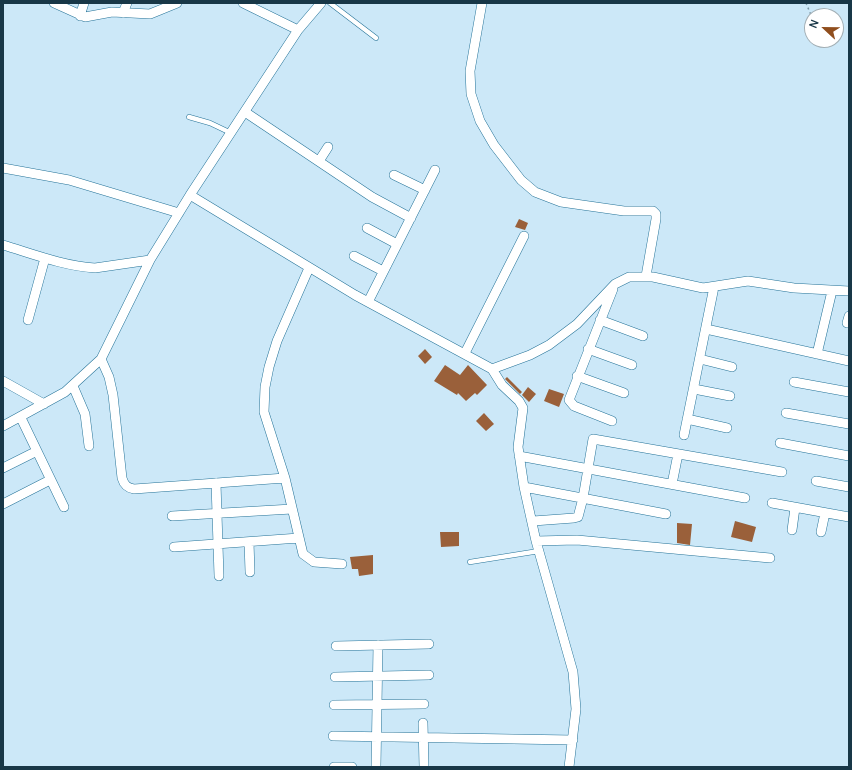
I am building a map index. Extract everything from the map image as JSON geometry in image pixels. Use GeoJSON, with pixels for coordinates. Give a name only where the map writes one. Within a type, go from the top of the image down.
{"type":"FeatureCollection","features":[{"type":"Feature","properties":{"kind":"street"},"geometry":{"type":"LineString","coordinates":[[54,3],[85,17],[112,12],[150,14],[177,3]]}},
{"type":"Feature","properties":{"kind":"street"},"geometry":{"type":"LineString","coordinates":[[80,16],[84,3]]}},
{"type":"Feature","properties":{"kind":"street"},"geometry":{"type":"LineString","coordinates":[[123,13],[127,3]]}},
{"type":"Feature","properties":{"kind":"street"},"geometry":{"type":"LineString","coordinates":[[243,3],[298,30]]}},
{"type":"Feature","properties":{"kind":"street"},"geometry":{"type":"LineString","coordinates":[[3,426],[21,418],[73,386],[101,359],[150,260],[190,195],[298,30],[321,3]]}},
{"type":"Feature","properties":{"kind":"street"},"geometry":{"type":"LineString","coordinates":[[482,3],[470,71],[470,83],[475,109],[494,145],[528,187],[555,200],[624,210],[653,211],[656,214],[656,219],[646,276]]}},
{"type":"Feature","properties":{"kind":"street"},"geometry":{"type":"LineString","coordinates":[[245,112],[372,197],[411,218]]}},
{"type":"Feature","properties":{"kind":"street"},"geometry":{"type":"LineString","coordinates":[[319,161],[328,147]]}},
{"type":"Feature","properties":{"kind":"street"},"geometry":{"type":"LineString","coordinates":[[3,168],[69,180],[179,213]]}},
{"type":"Feature","properties":{"kind":"street"},"geometry":{"type":"LineString","coordinates":[[368,302],[435,170]]}},
{"type":"Feature","properties":{"kind":"street"},"geometry":{"type":"LineString","coordinates":[[394,174],[425,190]]}},
{"type":"Feature","properties":{"kind":"street"},"geometry":{"type":"LineString","coordinates":[[190,195],[309,268],[368,302],[465,353],[492,369],[502,385],[522,404],[523,413],[518,447],[524,487],[533,521],[536,541],[573,672],[576,709],[570,767]]}},
{"type":"Feature","properties":{"kind":"street"},"geometry":{"type":"LineString","coordinates":[[366,228],[398,244]]}},
{"type":"Feature","properties":{"kind":"street"},"geometry":{"type":"LineString","coordinates":[[465,353],[524,236]]}},
{"type":"Feature","properties":{"kind":"street"},"geometry":{"type":"LineString","coordinates":[[3,245],[44,258],[95,268],[150,260]]}},
{"type":"Feature","properties":{"kind":"street"},"geometry":{"type":"LineString","coordinates":[[354,256],[383,271]]}},
{"type":"Feature","properties":{"kind":"street"},"geometry":{"type":"LineString","coordinates":[[28,320],[44,258]]}},
{"type":"Feature","properties":{"kind":"street"},"geometry":{"type":"LineString","coordinates":[[309,268],[277,341],[265,387],[264,412],[285,478],[303,554],[320,563],[342,564]]}},
{"type":"Feature","properties":{"kind":"street"},"geometry":{"type":"LineString","coordinates":[[492,369],[530,355],[549,345],[577,324],[615,284],[629,277],[646,276],[694,287],[714,287],[752,281],[794,288],[849,291]]}},
{"type":"Feature","properties":{"kind":"street"},"geometry":{"type":"LineString","coordinates":[[612,421],[570,404],[569,396],[615,284]]}},
{"type":"Feature","properties":{"kind":"street"},"geometry":{"type":"LineString","coordinates":[[684,435],[714,287]]}},
{"type":"Feature","properties":{"kind":"street"},"geometry":{"type":"LineString","coordinates":[[817,354],[832,291]]}},
{"type":"Feature","properties":{"kind":"street"},"geometry":{"type":"LineString","coordinates":[[600,320],[643,336]]}},
{"type":"Feature","properties":{"kind":"street"},"geometry":{"type":"LineString","coordinates":[[706,329],[849,361]]}},
{"type":"Feature","properties":{"kind":"street"},"geometry":{"type":"LineString","coordinates":[[588,349],[632,365]]}},
{"type":"Feature","properties":{"kind":"street"},"geometry":{"type":"LineString","coordinates":[[101,359],[113,390],[124,484],[128,488],[134,489],[285,478]]}},
{"type":"Feature","properties":{"kind":"street"},"geometry":{"type":"LineString","coordinates":[[700,359],[732,368]]}},
{"type":"Feature","properties":{"kind":"street"},"geometry":{"type":"LineString","coordinates":[[577,376],[624,394]]}},
{"type":"Feature","properties":{"kind":"street"},"geometry":{"type":"LineString","coordinates":[[3,381],[44,404]]}},
{"type":"Feature","properties":{"kind":"street"},"geometry":{"type":"LineString","coordinates":[[794,382],[849,392]]}},
{"type":"Feature","properties":{"kind":"street"},"geometry":{"type":"LineString","coordinates":[[73,386],[85,414],[89,446]]}},
{"type":"Feature","properties":{"kind":"street"},"geometry":{"type":"LineString","coordinates":[[694,389],[730,396]]}},
{"type":"Feature","properties":{"kind":"street"},"geometry":{"type":"LineString","coordinates":[[786,413],[849,424]]}},
{"type":"Feature","properties":{"kind":"street"},"geometry":{"type":"LineString","coordinates":[[21,418],[64,507]]}},
{"type":"Feature","properties":{"kind":"street"},"geometry":{"type":"LineString","coordinates":[[688,419],[727,428]]}},
{"type":"Feature","properties":{"kind":"street"},"geometry":{"type":"LineString","coordinates":[[533,521],[574,518],[578,516],[583,498],[593,439],[782,472]]}},
{"type":"Feature","properties":{"kind":"street"},"geometry":{"type":"LineString","coordinates":[[780,443],[849,456]]}},
{"type":"Feature","properties":{"kind":"street"},"geometry":{"type":"LineString","coordinates":[[3,468],[37,451]]}},
{"type":"Feature","properties":{"kind":"street"},"geometry":{"type":"LineString","coordinates":[[672,484],[678,454]]}},
{"type":"Feature","properties":{"kind":"street"},"geometry":{"type":"LineString","coordinates":[[519,456],[745,498]]}},
{"type":"Feature","properties":{"kind":"street"},"geometry":{"type":"LineString","coordinates":[[3,504],[50,480]]}},
{"type":"Feature","properties":{"kind":"street"},"geometry":{"type":"LineString","coordinates":[[816,481],[849,487]]}},
{"type":"Feature","properties":{"kind":"street"},"geometry":{"type":"LineString","coordinates":[[216,483],[219,576]]}},
{"type":"Feature","properties":{"kind":"street"},"geometry":{"type":"LineString","coordinates":[[524,487],[666,514]]}},
{"type":"Feature","properties":{"kind":"street"},"geometry":{"type":"LineString","coordinates":[[772,503],[849,517]]}},
{"type":"Feature","properties":{"kind":"street"},"geometry":{"type":"LineString","coordinates":[[792,530],[795,508]]}},
{"type":"Feature","properties":{"kind":"street"},"geometry":{"type":"LineString","coordinates":[[172,516],[292,509]]}},
{"type":"Feature","properties":{"kind":"street"},"geometry":{"type":"LineString","coordinates":[[822,532],[825,513]]}},
{"type":"Feature","properties":{"kind":"street"},"geometry":{"type":"LineString","coordinates":[[174,547],[299,538]]}},
{"type":"Feature","properties":{"kind":"street"},"geometry":{"type":"LineString","coordinates":[[536,541],[577,540],[770,558]]}},
{"type":"Feature","properties":{"kind":"street"},"geometry":{"type":"LineString","coordinates":[[249,542],[250,572]]}},
{"type":"Feature","properties":{"kind":"street"},"geometry":{"type":"LineString","coordinates":[[336,646],[429,644]]}},
{"type":"Feature","properties":{"kind":"street"},"geometry":{"type":"LineString","coordinates":[[376,767],[378,645]]}},
{"type":"Feature","properties":{"kind":"street"},"geometry":{"type":"LineString","coordinates":[[335,677],[429,675]]}},
{"type":"Feature","properties":{"kind":"street"},"geometry":{"type":"LineString","coordinates":[[334,705],[424,704]]}},
{"type":"Feature","properties":{"kind":"street"},"geometry":{"type":"LineString","coordinates":[[423,723],[424,767]]}},
{"type":"Feature","properties":{"kind":"street"},"geometry":{"type":"LineString","coordinates":[[333,736],[573,740]]}},
{"type":"Feature","properties":{"kind":"street"},"geometry":{"type":"LineString","coordinates":[[334,767],[352,767]]}},
{"type":"Feature","properties":{"kind":"lane"},"geometry":{"type":"LineString","coordinates":[[330,3],[376,38]]}},
{"type":"Feature","properties":{"kind":"lane"},"geometry":{"type":"LineString","coordinates":[[189,117],[210,123],[231,133]]}},
{"type":"Feature","properties":{"kind":"lane"},"geometry":{"type":"LineString","coordinates":[[470,562],[539,551]]}},
{"type":"Feature","properties":{"kind":"building"},"geometry":{"type":"Polygon","coordinates":[[[519,219],[528,223],[525,230],[515,227],[519,219]]]}},
{"type":"Feature","properties":{"kind":"building"},"geometry":{"type":"Polygon","coordinates":[[[425,349],[432,357],[425,364],[418,356],[425,349]]]}},
{"type":"Feature","properties":{"kind":"building"},"geometry":{"type":"Polygon","coordinates":[[[445,365],[460,375],[468,365],[487,385],[477,395],[475,393],[466,401],[458,393],[457,395],[434,381],[445,365]]]}},
{"type":"Feature","properties":{"kind":"building"},"geometry":{"type":"Polygon","coordinates":[[[507,377],[522,392],[520,394],[505,379],[507,377]]]}},
{"type":"Feature","properties":{"kind":"building"},"geometry":{"type":"Polygon","coordinates":[[[528,387],[536,394],[529,402],[522,395],[528,387]]]}},
{"type":"Feature","properties":{"kind":"building"},"geometry":{"type":"Polygon","coordinates":[[[549,389],[564,394],[559,407],[544,401],[549,389]]]}},
{"type":"Feature","properties":{"kind":"building"},"geometry":{"type":"Polygon","coordinates":[[[484,413],[494,424],[486,431],[476,421],[484,413]]]}},
{"type":"Feature","properties":{"kind":"building"},"geometry":{"type":"Polygon","coordinates":[[[735,521],[756,527],[752,542],[731,537],[735,521]]]}},
{"type":"Feature","properties":{"kind":"building"},"geometry":{"type":"Polygon","coordinates":[[[677,523],[692,524],[690,545],[677,543],[677,523]]]}},
{"type":"Feature","properties":{"kind":"building"},"geometry":{"type":"Polygon","coordinates":[[[440,532],[459,532],[459,546],[441,547],[440,532]]]}},
{"type":"Feature","properties":{"kind":"building"},"geometry":{"type":"Polygon","coordinates":[[[373,555],[373,574],[359,576],[358,569],[352,569],[350,557],[373,555]]]}}]}
